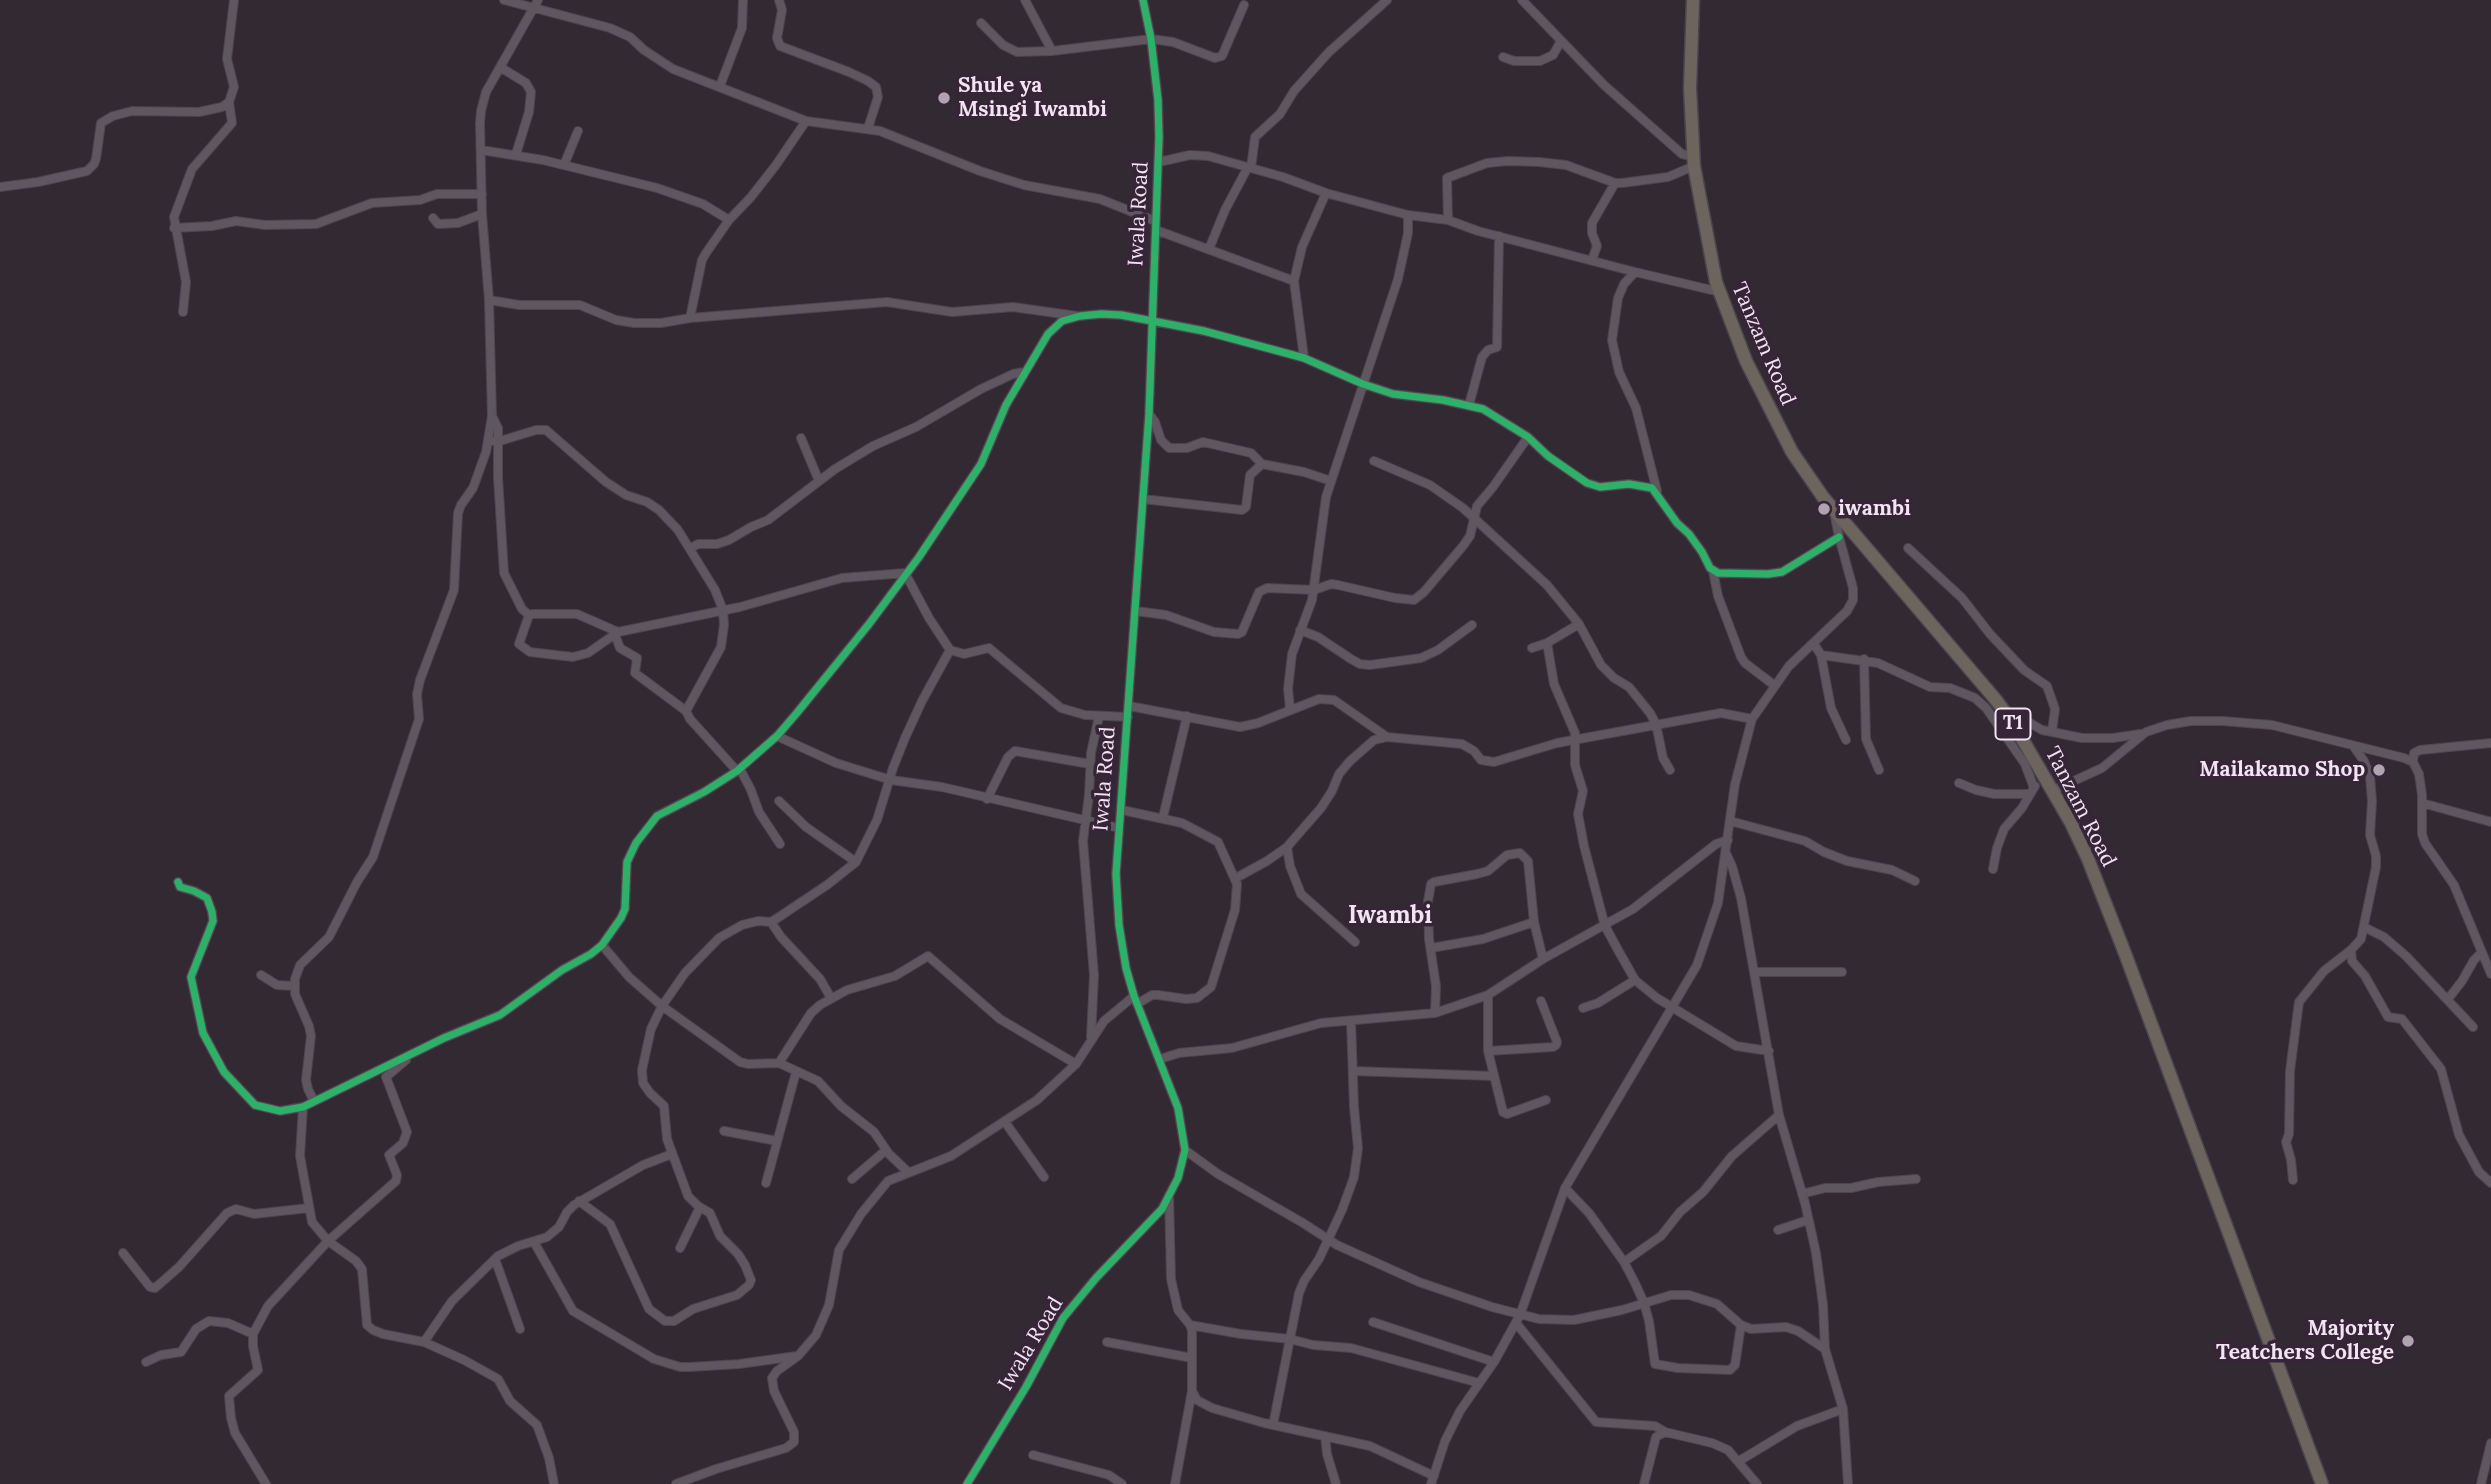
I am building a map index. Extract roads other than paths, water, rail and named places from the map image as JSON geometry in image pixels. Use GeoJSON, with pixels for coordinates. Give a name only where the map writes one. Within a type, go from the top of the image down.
{"type":"FeatureCollection","features":[{"type":"Feature","properties":{"kind":"highway","name":"Tanzam Road"},"geometry":{"type":"LineString","coordinates":[[1693,0],[1690,88],[1694,163],[1720,292],[1746,360],[1792,452],[1834,512],[1958,653],[2013,723],[2045,776],[2088,859],[2322,1484]]}},
{"type":"Feature","properties":{"kind":"street"},"geometry":{"type":"LineString","coordinates":[[183,312],[186,282],[174,228],[175,212],[189,175],[232,123],[229,102],[234,87],[227,59],[234,0]]}},
{"type":"Feature","properties":{"kind":"street"},"geometry":{"type":"LineString","coordinates":[[504,0],[536,3],[610,27],[630,37],[643,50],[666,65],[806,121],[868,128],[1024,185],[1100,199],[1209,249],[1294,281]]}},
{"type":"Feature","properties":{"kind":"street"},"geometry":{"type":"LineString","coordinates":[[720,86],[742,28],[743,0]]}},
{"type":"Feature","properties":{"kind":"street"},"geometry":{"type":"LineString","coordinates":[[779,0],[782,10],[778,38],[780,46],[849,72],[876,88],[878,97],[868,128]]}},
{"type":"Feature","properties":{"kind":"street"},"geometry":{"type":"LineString","coordinates":[[1025,0],[1052,51]]}},
{"type":"Feature","properties":{"kind":"street","name":"Iwala Road"},"geometry":{"type":"LineString","coordinates":[[967,1484],[1026,1387],[1063,1318],[1096,1278],[1162,1209],[1178,1178],[1185,1150],[1178,1108],[1135,1000],[1126,968],[1119,925],[1116,874],[1149,414],[1158,162],[1158,100],[1151,39],[1143,0]]}},
{"type":"Feature","properties":{"kind":"street"},"geometry":{"type":"LineString","coordinates":[[1209,249],[1225,209],[1250,168],[1255,136],[1280,114],[1294,91],[1329,52],[1387,0]]}},
{"type":"Feature","properties":{"kind":"street"},"geometry":{"type":"LineString","coordinates":[[1448,220],[1447,178],[1487,163],[1539,162],[1566,166],[1615,183],[1668,177],[1694,163],[1690,156],[1682,154],[1672,146],[1604,85],[1522,0]]}},
{"type":"Feature","properties":{"kind":"street"},"geometry":{"type":"LineString","coordinates":[[314,1101],[306,1080],[309,1026],[294,986],[300,965],[330,937],[357,882],[373,857],[419,719],[417,694],[420,680],[454,590],[458,513],[473,488],[498,428],[492,416],[489,300],[482,214],[481,111],[486,92],[536,3]]}},
{"type":"Feature","properties":{"kind":"street"},"geometry":{"type":"LineString","coordinates":[[981,23],[1010,50],[1017,52],[1052,51],[1151,39],[1172,42],[1219,58],[1244,5]]}},
{"type":"Feature","properties":{"kind":"street"},"geometry":{"type":"LineString","coordinates":[[1503,57],[1540,61],[1553,55],[1562,41]]}},
{"type":"Feature","properties":{"kind":"street"},"geometry":{"type":"LineString","coordinates":[[500,67],[526,83],[531,92],[529,112],[516,155]]}},
{"type":"Feature","properties":{"kind":"street"},"geometry":{"type":"LineString","coordinates":[[0,187],[38,183],[87,171],[96,159],[101,123],[113,116],[132,111],[199,112],[222,107],[229,102]]}},
{"type":"Feature","properties":{"kind":"street"},"geometry":{"type":"LineString","coordinates":[[690,318],[702,260],[729,220],[751,197],[806,121]]}},
{"type":"Feature","properties":{"kind":"street"},"geometry":{"type":"LineString","coordinates":[[564,165],[578,131]]}},
{"type":"Feature","properties":{"kind":"street"},"geometry":{"type":"LineString","coordinates":[[481,150],[564,165],[686,197],[729,220]]}},
{"type":"Feature","properties":{"kind":"street"},"geometry":{"type":"LineString","coordinates":[[1158,162],[1190,155],[1208,156],[1326,193],[1408,215],[1448,220],[1478,231],[1720,292]]}},
{"type":"Feature","properties":{"kind":"street"},"geometry":{"type":"LineString","coordinates":[[1592,260],[1597,246],[1592,233],[1592,223],[1615,183]]}},
{"type":"Feature","properties":{"kind":"street"},"geometry":{"type":"LineString","coordinates":[[1304,358],[1294,281],[1303,247],[1326,193]]}},
{"type":"Feature","properties":{"kind":"street"},"geometry":{"type":"LineString","coordinates":[[174,228],[212,226],[236,220],[265,225],[316,224],[372,203],[420,200],[437,194],[482,194]]}},
{"type":"Feature","properties":{"kind":"street"},"geometry":{"type":"LineString","coordinates":[[433,218],[438,224],[458,223],[482,214]]}},
{"type":"Feature","properties":{"kind":"street"},"geometry":{"type":"LineString","coordinates":[[1290,709],[1288,689],[1292,654],[1314,590],[1326,497],[1398,279],[1408,229],[1408,215]]}},
{"type":"Feature","properties":{"kind":"street"},"geometry":{"type":"LineString","coordinates":[[1469,405],[1482,358],[1488,350],[1495,349],[1498,343],[1499,236]]}},
{"type":"Feature","properties":{"kind":"street"},"geometry":{"type":"LineString","coordinates":[[1635,272],[1618,298],[1612,340],[1619,372],[1636,408],[1657,494]]}},
{"type":"Feature","properties":{"kind":"street"},"geometry":{"type":"LineString","coordinates":[[489,300],[519,305],[580,305],[616,320],[634,323],[661,323],[690,318],[887,302],[952,312],[1013,307],[1080,316]]}},
{"type":"Feature","properties":{"kind":"street"},"geometry":{"type":"LineString","coordinates":[[178,881],[180,887],[207,898],[212,912],[213,921],[191,977],[203,1033],[224,1072],[253,1104],[280,1111],[303,1107],[405,1057],[500,1015],[602,945],[625,909],[627,862],[636,843],[657,816],[704,792],[738,770],[777,736],[869,624],[919,556],[981,464],[1006,405],[1024,372],[1054,328],[1062,321],[1080,316],[1101,314],[1151,320],[1304,358],[1393,394],[1483,409],[1528,437],[1548,456],[1587,483],[1600,487],[1629,484],[1652,488],[1677,523],[1689,534],[1713,571],[1718,596],[1741,657],[1773,685]]}},
{"type":"Feature","properties":{"kind":"street"},"geometry":{"type":"LineString","coordinates":[[691,548],[698,544],[717,544],[729,540],[768,520],[819,481],[873,446],[916,427],[981,389],[1013,374],[1024,372]]}},
{"type":"Feature","properties":{"kind":"street"},"geometry":{"type":"LineString","coordinates":[[1149,414],[1161,440],[1169,448],[1187,448],[1203,442],[1251,453],[1262,464],[1304,472],[1331,481]]}},
{"type":"Feature","properties":{"kind":"street"},"geometry":{"type":"LineString","coordinates":[[492,441],[546,430],[619,491],[659,510],[691,548],[715,590],[723,610],[724,625],[721,647],[686,711]]}},
{"type":"Feature","properties":{"kind":"street"},"geometry":{"type":"LineString","coordinates":[[1136,611],[1166,615],[1214,632],[1240,634],[1262,590],[1314,590],[1331,584],[1415,600],[1470,536],[1477,506],[1528,437]]}},
{"type":"Feature","properties":{"kind":"street"},"geometry":{"type":"LineString","coordinates":[[800,438],[819,481]]}},
{"type":"Feature","properties":{"kind":"street"},"geometry":{"type":"LineString","coordinates":[[492,441],[504,573],[522,608],[529,615]]}},
{"type":"Feature","properties":{"kind":"street"},"geometry":{"type":"LineString","coordinates":[[1374,461],[1430,485],[1473,516],[1547,585],[1579,624],[1601,665],[1614,678],[1629,687],[1650,713],[1656,724],[1658,743],[1670,769]]}},
{"type":"Feature","properties":{"kind":"street"},"geometry":{"type":"LineString","coordinates":[[1143,499],[1242,510],[1246,507],[1250,475],[1262,464]]}},
{"type":"Feature","properties":{"kind":"street"},"geometry":{"type":"LineString","coordinates":[[1192,1391],[1203,1404],[1273,1426],[1370,1446],[1433,1480],[1445,1441],[1518,1319],[1565,1188],[1697,965],[1718,903],[1735,784],[1752,719],[1773,685],[1789,666],[1847,611],[1853,600],[1853,588],[1834,512]]}},
{"type":"Feature","properties":{"kind":"street"},"geometry":{"type":"LineString","coordinates":[[1713,571],[1768,574],[1782,572],[1839,537]]}},
{"type":"Feature","properties":{"kind":"street"},"geometry":{"type":"LineString","coordinates":[[1908,548],[1962,598],[1990,634],[2028,674],[2047,686],[2054,709],[2052,731]]}},
{"type":"Feature","properties":{"kind":"street"},"geometry":{"type":"LineString","coordinates":[[529,615],[519,644],[530,652],[573,657],[588,653],[617,633],[723,610],[842,578],[905,573]]}},
{"type":"Feature","properties":{"kind":"street"},"geometry":{"type":"LineString","coordinates":[[905,573],[950,650],[964,654],[991,649],[1061,708],[1074,713],[1128,717]]}},
{"type":"Feature","properties":{"kind":"street"},"geometry":{"type":"LineString","coordinates":[[529,615],[577,614],[617,633]]}},
{"type":"Feature","properties":{"kind":"street"},"geometry":{"type":"LineString","coordinates":[[1532,648],[1547,643],[1579,624]]}},
{"type":"Feature","properties":{"kind":"street"},"geometry":{"type":"LineString","coordinates":[[1300,630],[1318,637],[1360,664],[1370,664],[1421,658],[1438,650],[1472,625]]}},
{"type":"Feature","properties":{"kind":"street"},"geometry":{"type":"LineString","coordinates":[[617,633],[620,648],[637,658],[635,673],[686,711],[690,719],[738,770],[751,790],[759,812],[780,844]]}},
{"type":"Feature","properties":{"kind":"street"},"geometry":{"type":"LineString","coordinates":[[1547,643],[1550,671],[1572,724],[1575,765],[1583,791],[1578,807],[1579,820],[1605,926],[1635,980],[1672,1007],[1737,1046],[1769,1051]]}},
{"type":"Feature","properties":{"kind":"street"},"geometry":{"type":"LineString","coordinates":[[1814,643],[1821,655],[1832,708],[1846,740]]}},
{"type":"Feature","properties":{"kind":"street"},"geometry":{"type":"LineString","coordinates":[[579,1201],[610,1224],[649,1308],[661,1319],[670,1322],[678,1319],[693,1309],[737,1294],[749,1285],[751,1280],[745,1265],[738,1254],[720,1237],[710,1213],[688,1196],[667,1139],[664,1106],[650,1093],[642,1077],[651,1029],[662,1006],[685,972],[719,938],[742,925],[758,921],[771,922],[856,862],[877,820],[893,768],[922,701],[950,650]]}},
{"type":"Feature","properties":{"kind":"street"},"geometry":{"type":"LineString","coordinates":[[1821,655],[1864,659],[1889,667],[1930,687],[1962,691],[1979,701],[2025,764],[2032,791]]}},
{"type":"Feature","properties":{"kind":"street"},"geometry":{"type":"LineString","coordinates":[[1864,659],[1866,739],[1879,770]]}},
{"type":"Feature","properties":{"kind":"street"},"geometry":{"type":"LineString","coordinates":[[1129,706],[1240,727],[1258,723],[1319,699],[1334,700],[1387,737]]}},
{"type":"Feature","properties":{"kind":"street"},"geometry":{"type":"LineString","coordinates":[[1236,878],[1287,847],[1321,808],[1339,774],[1374,740],[1387,737],[1462,744],[1474,751],[1481,760],[1494,762],[1557,744],[1656,724],[1724,713],[1752,719]]}},
{"type":"Feature","properties":{"kind":"street"},"geometry":{"type":"LineString","coordinates":[[1090,1040],[1094,975],[1083,841],[1090,795],[1090,764],[1099,716]]}},
{"type":"Feature","properties":{"kind":"street"},"geometry":{"type":"LineString","coordinates":[[1163,817],[1187,716]]}},
{"type":"Feature","properties":{"kind":"street"},"geometry":{"type":"LineString","coordinates":[[2013,723],[2025,720],[2037,728],[2067,736],[2096,739],[2134,736],[2167,725],[2191,721],[2272,725],[2354,747],[2396,755],[2413,762]]}},
{"type":"Feature","properties":{"kind":"street"},"geometry":{"type":"LineString","coordinates":[[2053,791],[2102,768],[2146,732]]}},
{"type":"Feature","properties":{"kind":"street"},"geometry":{"type":"LineString","coordinates":[[777,736],[836,762],[891,779],[942,787],[1119,828]]}},
{"type":"Feature","properties":{"kind":"street"},"geometry":{"type":"LineString","coordinates":[[2491,743],[2420,750],[2414,753],[2413,762],[2419,774],[2423,803],[2421,824],[2425,844],[2454,886],[2491,974]]}},
{"type":"Feature","properties":{"kind":"street"},"geometry":{"type":"LineString","coordinates":[[2293,1180],[2286,1142],[2289,1134],[2290,1071],[2299,1002],[2324,971],[2361,939],[2377,862],[2370,835],[2370,776],[2354,747]]}},
{"type":"Feature","properties":{"kind":"street"},"geometry":{"type":"LineString","coordinates":[[987,799],[1008,757],[1015,751],[1090,764]]}},
{"type":"Feature","properties":{"kind":"street"},"geometry":{"type":"LineString","coordinates":[[1993,869],[2004,829],[2045,776]]}},
{"type":"Feature","properties":{"kind":"street"},"geometry":{"type":"LineString","coordinates":[[1959,783],[1994,794],[2032,791]]}},
{"type":"Feature","properties":{"kind":"street"},"geometry":{"type":"LineString","coordinates":[[779,801],[806,827],[856,862]]}},
{"type":"Feature","properties":{"kind":"street"},"geometry":{"type":"LineString","coordinates":[[2423,803],[2491,822]]}},
{"type":"Feature","properties":{"kind":"street"},"geometry":{"type":"LineString","coordinates":[[676,1484],[708,1471],[786,1448],[794,1442],[793,1428],[771,1383],[776,1371],[798,1356],[816,1335],[826,1315],[841,1244],[885,1185],[893,1178],[951,1156],[1037,1100],[1076,1064],[1104,1021],[1135,1000],[1152,995],[1197,998],[1211,987],[1235,910],[1236,878],[1218,842],[1196,829],[1163,817],[1122,810]]}},
{"type":"Feature","properties":{"kind":"street"},"geometry":{"type":"LineString","coordinates":[[1730,821],[1805,841],[1847,861],[1892,870],[1915,881]]}},
{"type":"Feature","properties":{"kind":"street"},"geometry":{"type":"LineString","coordinates":[[1160,1059],[1168,1055],[1232,1048],[1313,1024],[1434,1013],[1488,995],[1544,959],[1633,909],[1720,841],[1728,840]]}},
{"type":"Feature","properties":{"kind":"street"},"geometry":{"type":"LineString","coordinates":[[1287,847],[1290,866],[1306,901],[1355,942]]}},
{"type":"Feature","properties":{"kind":"street"},"geometry":{"type":"LineString","coordinates":[[1434,1013],[1436,986],[1430,948],[1431,884],[1488,871],[1512,853],[1520,853],[1528,861],[1534,922],[1544,959]]}},
{"type":"Feature","properties":{"kind":"street"},"geometry":{"type":"LineString","coordinates":[[1726,853],[1741,898],[1779,1115],[1808,1220],[1823,1304],[1825,1349],[1843,1409],[1849,1484]]}},
{"type":"Feature","properties":{"kind":"street"},"geometry":{"type":"LineString","coordinates":[[771,922],[781,937],[820,979],[831,998]]}},
{"type":"Feature","properties":{"kind":"street"},"geometry":{"type":"LineString","coordinates":[[1430,948],[1483,939],[1534,922]]}},
{"type":"Feature","properties":{"kind":"street"},"geometry":{"type":"LineString","coordinates":[[2364,927],[2393,945],[2473,1027]]}},
{"type":"Feature","properties":{"kind":"street"},"geometry":{"type":"LineString","coordinates":[[602,945],[629,977],[662,1006],[740,1062],[779,1063],[824,1085],[841,1106],[874,1132],[886,1150],[908,1172]]}},
{"type":"Feature","properties":{"kind":"street"},"geometry":{"type":"LineString","coordinates":[[2351,950],[2352,961],[2365,976],[2388,1017],[2402,1019],[2441,1069],[2459,1135],[2479,1172],[2491,1183]]}},
{"type":"Feature","properties":{"kind":"street"},"geometry":{"type":"LineString","coordinates":[[2448,999],[2474,960],[2482,953]]}},
{"type":"Feature","properties":{"kind":"street"},"geometry":{"type":"LineString","coordinates":[[779,1063],[811,1013],[831,998],[864,984],[895,976],[924,957],[930,957],[994,1015],[1076,1064]]}},
{"type":"Feature","properties":{"kind":"street"},"geometry":{"type":"LineString","coordinates":[[1755,972],[1842,972]]}},
{"type":"Feature","properties":{"kind":"street"},"geometry":{"type":"LineString","coordinates":[[261,975],[277,985],[294,986]]}},
{"type":"Feature","properties":{"kind":"street"},"geometry":{"type":"LineString","coordinates":[[1583,1007],[1598,1003],[1635,980]]}},
{"type":"Feature","properties":{"kind":"street"},"geometry":{"type":"LineString","coordinates":[[1488,995],[1488,1051],[1505,1114],[1546,1100]]}},
{"type":"Feature","properties":{"kind":"street"},"geometry":{"type":"LineString","coordinates":[[1488,1051],[1556,1045],[1541,1002]]}},
{"type":"Feature","properties":{"kind":"street"},"geometry":{"type":"LineString","coordinates":[[1273,1426],[1299,1293],[1349,1194],[1356,1163],[1358,1148],[1350,1021]]}},
{"type":"Feature","properties":{"kind":"street"},"geometry":{"type":"LineString","coordinates":[[266,1484],[235,1433],[229,1406],[230,1394],[258,1370],[253,1334],[273,1301],[328,1241],[396,1181],[397,1175],[389,1155],[403,1143],[407,1132],[386,1077],[404,1063],[405,1057]]}},
{"type":"Feature","properties":{"kind":"street"},"geometry":{"type":"LineString","coordinates":[[1353,1071],[1493,1076]]}},
{"type":"Feature","properties":{"kind":"street"},"geometry":{"type":"LineString","coordinates":[[766,1183],[796,1072]]}},
{"type":"Feature","properties":{"kind":"street"},"geometry":{"type":"LineString","coordinates":[[303,1107],[300,1156],[314,1227],[362,1269],[366,1321],[369,1327],[383,1334],[424,1342],[464,1360],[500,1381],[510,1401],[533,1420],[541,1432],[554,1484]]}},
{"type":"Feature","properties":{"kind":"street"},"geometry":{"type":"LineString","coordinates":[[1624,1262],[1661,1236],[1680,1212],[1703,1192],[1732,1156],[1779,1115]]}},
{"type":"Feature","properties":{"kind":"street"},"geometry":{"type":"LineString","coordinates":[[1006,1122],[1044,1177]]}},
{"type":"Feature","properties":{"kind":"street"},"geometry":{"type":"LineString","coordinates":[[724,1131],[777,1141]]}},
{"type":"Feature","properties":{"kind":"street"},"geometry":{"type":"LineString","coordinates":[[852,1179],[886,1150]]}},
{"type":"Feature","properties":{"kind":"street"},"geometry":{"type":"LineString","coordinates":[[1185,1150],[1218,1174],[1328,1240],[1419,1282],[1518,1319],[1574,1320],[1622,1310],[1671,1295],[1689,1294],[1717,1304],[1741,1325],[1757,1330],[1777,1327],[1793,1329],[1825,1349]]}},
{"type":"Feature","properties":{"kind":"street"},"geometry":{"type":"LineString","coordinates":[[424,1342],[452,1301],[495,1259],[510,1249],[552,1233],[559,1227],[569,1208],[579,1201],[643,1165],[672,1154]]}},
{"type":"Feature","properties":{"kind":"street"},"geometry":{"type":"LineString","coordinates":[[1802,1194],[1825,1188],[1851,1188],[1878,1182],[1916,1179]]}},
{"type":"Feature","properties":{"kind":"street"},"geometry":{"type":"LineString","coordinates":[[1565,1188],[1589,1213],[1624,1262],[1644,1303],[1651,1331],[1653,1360],[1659,1366],[1730,1370],[1735,1365],[1741,1325]]}},
{"type":"Feature","properties":{"kind":"street"},"geometry":{"type":"LineString","coordinates":[[1169,1195],[1172,1292],[1178,1310],[1190,1325],[1192,1358],[1192,1391],[1175,1484]]}},
{"type":"Feature","properties":{"kind":"street"},"geometry":{"type":"LineString","coordinates":[[680,1248],[700,1207]]}},
{"type":"Feature","properties":{"kind":"street"},"geometry":{"type":"LineString","coordinates":[[123,1252],[150,1287],[155,1288],[179,1267],[232,1210],[257,1214],[309,1208]]}},
{"type":"Feature","properties":{"kind":"street"},"geometry":{"type":"LineString","coordinates":[[1778,1230],[1808,1220]]}},
{"type":"Feature","properties":{"kind":"street"},"geometry":{"type":"LineString","coordinates":[[534,1242],[573,1311],[654,1359],[680,1367],[690,1367],[798,1356]]}},
{"type":"Feature","properties":{"kind":"street"},"geometry":{"type":"LineString","coordinates":[[495,1259],[520,1329]]}},
{"type":"Feature","properties":{"kind":"street"},"geometry":{"type":"LineString","coordinates":[[1518,1319],[1596,1422],[1655,1426],[1665,1432],[1721,1446],[1739,1461],[1756,1484]]}},
{"type":"Feature","properties":{"kind":"street"},"geometry":{"type":"LineString","coordinates":[[146,1362],[161,1355],[181,1352],[196,1329],[209,1321],[228,1323],[253,1334]]}},
{"type":"Feature","properties":{"kind":"street"},"geometry":{"type":"LineString","coordinates":[[1373,1322],[1494,1362]]}},
{"type":"Feature","properties":{"kind":"street"},"geometry":{"type":"LineString","coordinates":[[1190,1325],[1290,1339],[1313,1345],[1351,1348],[1479,1383]]}},
{"type":"Feature","properties":{"kind":"street"},"geometry":{"type":"LineString","coordinates":[[1107,1342],[1192,1358]]}},
{"type":"Feature","properties":{"kind":"street"},"geometry":{"type":"LineString","coordinates":[[1739,1461],[1797,1426],[1843,1409]]}},
{"type":"Feature","properties":{"kind":"street"},"geometry":{"type":"LineString","coordinates":[[1644,1484],[1656,1437],[1665,1432]]}},
{"type":"Feature","properties":{"kind":"street"},"geometry":{"type":"LineString","coordinates":[[1325,1436],[1336,1484]]}},
{"type":"Feature","properties":{"kind":"street"},"geometry":{"type":"LineString","coordinates":[[2481,1484],[2491,1443]]}},
{"type":"Feature","properties":{"kind":"street"},"geometry":{"type":"LineString","coordinates":[[1033,1454],[1109,1475],[1122,1484]]}},
{"type":"Feature","properties":{"kind":"place","name":"Shule ya Msingi Iwambi"},"geometry":{"type":"Point","coordinates":[944,98]}},
{"type":"Feature","properties":{"kind":"place","name":"iwambi"},"geometry":{"type":"Point","coordinates":[1824,509]}},
{"type":"Feature","properties":{"kind":"place","name":"Mailakamo Shop"},"geometry":{"type":"Point","coordinates":[2379,770]}},
{"type":"Feature","properties":{"kind":"place","name":"Majority Teatchers College"},"geometry":{"type":"Point","coordinates":[2408,1341]}},
{"type":"Feature","properties":{"kind":"district","name":"Iwambi"},"geometry":{"type":"Point","coordinates":[1390,916]}}]}
